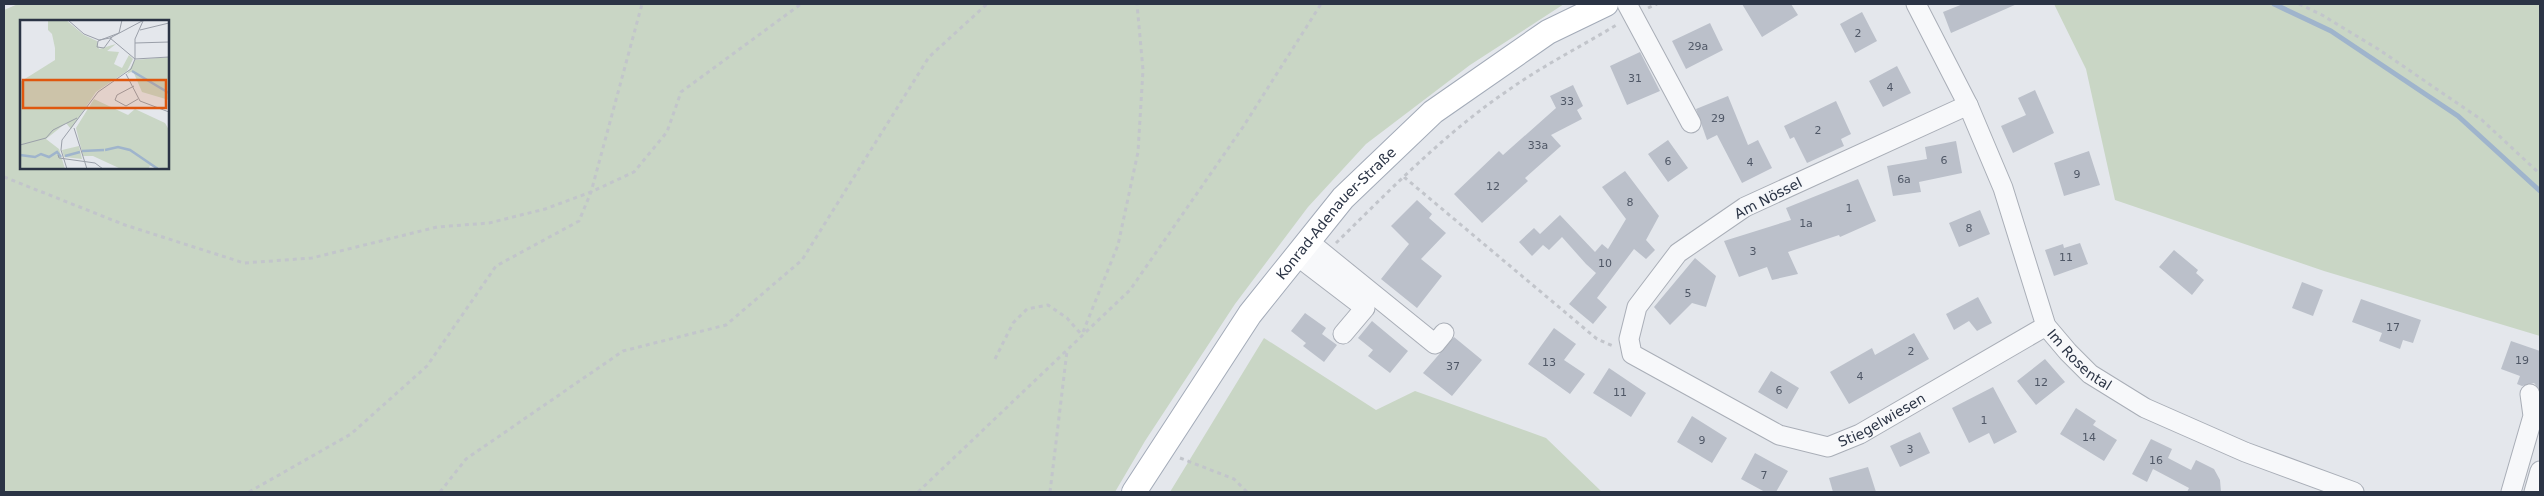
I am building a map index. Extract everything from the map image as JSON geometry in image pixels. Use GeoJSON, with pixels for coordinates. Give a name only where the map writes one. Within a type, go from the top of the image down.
{"type":"FeatureCollection","features":[{"type":"Feature","properties":{"kind":"main road","name":"Konrad-Adenauer-Straße"},"geometry":{"type":"LineString","coordinates":[[1134,492],[1250,314],[1310,251],[1343,198],[1433,112],[1548,32],[1606,4]]}},
{"type":"Feature","properties":{"kind":"street","name":"Im Rosental"},"geometry":{"type":"LineString","coordinates":[[1921,5],[1968,106],[2002,188],[2046,326],[2090,374],[2146,408],[2245,452],[2354,492]]}},
{"type":"Feature","properties":{"kind":"street"},"geometry":{"type":"LineString","coordinates":[[1629,10],[1692,123]]}},
{"type":"Feature","properties":{"kind":"street","name":"Am Nössel"},"geometry":{"type":"LineString","coordinates":[[1632,354],[1629,338],[1637,307],[1678,253],[1745,207],[1968,106]]}},
{"type":"Feature","properties":{"kind":"street"},"geometry":{"type":"LineString","coordinates":[[1310,251],[1435,344],[1444,333]]}},
{"type":"Feature","properties":{"kind":"street"},"geometry":{"type":"LineString","coordinates":[[1310,251],[1365,308],[1343,334]]}},
{"type":"Feature","properties":{"kind":"street","name":"Stiegelwiesen"},"geometry":{"type":"LineString","coordinates":[[1632,354],[1779,435],[1828,447],[1860,434],[2046,326]]}},
{"type":"Feature","properties":{"kind":"street"},"geometry":{"type":"LineString","coordinates":[[2511,492],[2533,416],[2530,394]]}},
{"type":"Feature","properties":{"kind":"street"},"geometry":{"type":"LineString","coordinates":[[2534,492],[2540,471]]}},
{"type":"Feature","properties":{"kind":"path"},"geometry":{"type":"LineString","coordinates":[[249,492],[351,434],[427,366],[496,266],[579,221],[591,192],[642,4]]}},
{"type":"Feature","properties":{"kind":"path"},"geometry":{"type":"LineString","coordinates":[[4,177],[125,225],[244,263],[312,258],[437,227],[489,223],[545,209],[591,192],[634,172],[667,132],[681,92],[801,4]]}},
{"type":"Feature","properties":{"kind":"path"},"geometry":{"type":"LineString","coordinates":[[440,492],[466,459],[623,352],[726,325],[802,260],[929,57],[987,4]]}},
{"type":"Feature","properties":{"kind":"path"},"geometry":{"type":"LineString","coordinates":[[1082,335],[1118,245],[1138,152],[1143,70],[1137,4]]}},
{"type":"Feature","properties":{"kind":"path"},"geometry":{"type":"LineString","coordinates":[[918,492],[1130,290],[1243,127],[1321,4]]}},
{"type":"Feature","properties":{"kind":"path"},"geometry":{"type":"LineString","coordinates":[[1310,251],[1404,177],[1471,118],[1510,88],[1629,10],[1657,4]]}},
{"type":"Feature","properties":{"kind":"path"},"geometry":{"type":"LineString","coordinates":[[2299,4],[2322,14],[2378,49],[2482,120],[2540,174]]}},
{"type":"Feature","properties":{"kind":"path"},"geometry":{"type":"LineString","coordinates":[[1404,177],[1597,339],[1632,354]]}},
{"type":"Feature","properties":{"kind":"path"},"geometry":{"type":"LineString","coordinates":[[995,359],[1013,323],[1027,308],[1048,305],[1066,318],[1082,335]]}},
{"type":"Feature","properties":{"kind":"path"},"geometry":{"type":"LineString","coordinates":[[1050,492],[1068,351]]}},
{"type":"Feature","properties":{"kind":"path"},"geometry":{"type":"LineString","coordinates":[[1174,464],[1183,449]]}},
{"type":"Feature","properties":{"kind":"path"},"geometry":{"type":"LineString","coordinates":[[1178,457],[1234,480],[1247,492]]}},
{"type":"Feature","properties":{"kind":"green space"},"geometry":{"type":"Polygon","coordinates":[[[18,4],[1564,4],[1470,65],[1366,144],[1308,207],[1235,304],[1145,441],[1115,492],[4,492],[4,10],[18,4]]]}},
{"type":"Feature","properties":{"kind":"green space"},"geometry":{"type":"Polygon","coordinates":[[[2054,4],[2540,4],[2540,336],[2324,271],[2115,200],[2086,69],[2054,4]]]}},
{"type":"Feature","properties":{"kind":"green space"},"geometry":{"type":"Polygon","coordinates":[[[1264,338],[1376,410],[1415,391],[1546,438],[1602,492],[1170,492],[1264,338]]]}},
{"type":"Feature","properties":{"kind":"building"},"geometry":{"type":"Polygon","coordinates":[[[1742,4],[1791,4],[1798,15],[1762,37],[1742,4]]]}},
{"type":"Feature","properties":{"kind":"building"},"geometry":{"type":"Polygon","coordinates":[[[1963,4],[2017,4],[1951,33],[1943,12],[1963,4]]]}},
{"type":"Feature","properties":{"kind":"building"},"geometry":{"type":"Polygon","coordinates":[[[1862,12],[1877,41],[1855,53],[1840,24],[1862,12]]]}},
{"type":"Feature","properties":{"kind":"building"},"geometry":{"type":"Polygon","coordinates":[[[1710,23],[1723,50],[1686,69],[1672,41],[1710,23]]]}},
{"type":"Feature","properties":{"kind":"building"},"geometry":{"type":"Polygon","coordinates":[[[1640,52],[1660,91],[1627,105],[1610,66],[1640,52]]]}},
{"type":"Feature","properties":{"kind":"building"},"geometry":{"type":"Polygon","coordinates":[[[1897,66],[1911,93],[1883,107],[1869,81],[1897,66]]]}},
{"type":"Feature","properties":{"kind":"building"},"geometry":{"type":"Polygon","coordinates":[[[1573,85],[1583,106],[1577,110],[1582,119],[1551,135],[1561,146],[1525,178],[1528,181],[1482,223],[1454,194],[1499,151],[1503,155],[1556,108],[1550,96],[1573,85]]]}},
{"type":"Feature","properties":{"kind":"building"},"geometry":{"type":"Polygon","coordinates":[[[2035,90],[2054,133],[2013,153],[2001,126],[2026,115],[2018,98],[2035,90]]]}},
{"type":"Feature","properties":{"kind":"building"},"geometry":{"type":"Polygon","coordinates":[[[1728,96],[1748,145],[1758,140],[1772,168],[1742,183],[1717,135],[1707,140],[1696,109],[1728,96]]]}},
{"type":"Feature","properties":{"kind":"building"},"geometry":{"type":"Polygon","coordinates":[[[1836,101],[1851,134],[1841,139],[1844,146],[1807,163],[1794,137],[1790,139],[1784,126],[1836,101]]]}},
{"type":"Feature","properties":{"kind":"building"},"geometry":{"type":"Polygon","coordinates":[[[1668,140],[1688,168],[1668,182],[1648,154],[1668,140]]]}},
{"type":"Feature","properties":{"kind":"building"},"geometry":{"type":"Polygon","coordinates":[[[1956,141],[1962,173],[1919,182],[1921,192],[1893,196],[1887,166],[1927,159],[1925,147],[1956,141]]]}},
{"type":"Feature","properties":{"kind":"building"},"geometry":{"type":"Polygon","coordinates":[[[2089,151],[2100,185],[2064,196],[2054,163],[2089,151]]]}},
{"type":"Feature","properties":{"kind":"building"},"geometry":{"type":"Polygon","coordinates":[[[1625,171],[1659,216],[1646,240],[1655,250],[1646,259],[1634,249],[1597,298],[1607,307],[1593,324],[1569,304],[1596,273],[1562,237],[1549,250],[1543,245],[1532,256],[1519,242],[1534,228],[1540,234],[1560,215],[1595,252],[1602,244],[1608,249],[1626,219],[1602,187],[1625,171]]]}},
{"type":"Feature","properties":{"kind":"building"},"geometry":{"type":"Polygon","coordinates":[[[1858,179],[1876,221],[1840,237],[1839,235],[1788,252],[1798,274],[1772,280],[1767,267],[1739,277],[1724,241],[1791,220],[1786,208],[1858,179]]]}},
{"type":"Feature","properties":{"kind":"building"},"geometry":{"type":"Polygon","coordinates":[[[1417,200],[1432,214],[1429,218],[1446,233],[1421,259],[1442,276],[1417,308],[1381,279],[1409,244],[1391,226],[1417,200]]]}},
{"type":"Feature","properties":{"kind":"building"},"geometry":{"type":"Polygon","coordinates":[[[1980,210],[1990,234],[1959,247],[1949,223],[1980,210]]]}},
{"type":"Feature","properties":{"kind":"building"},"geometry":{"type":"Polygon","coordinates":[[[2080,243],[2088,264],[2054,276],[2045,250],[2063,244],[2064,248],[2080,243]]]}},
{"type":"Feature","properties":{"kind":"building"},"geometry":{"type":"Polygon","coordinates":[[[2174,250],[2198,270],[2196,273],[2204,280],[2192,295],[2159,267],[2174,250]]]}},
{"type":"Feature","properties":{"kind":"building"},"geometry":{"type":"Polygon","coordinates":[[[1695,258],[1716,276],[1706,307],[1692,303],[1670,325],[1654,307],[1695,258]]]}},
{"type":"Feature","properties":{"kind":"building"},"geometry":{"type":"Polygon","coordinates":[[[2302,282],[2323,290],[2313,316],[2292,308],[2302,282]]]}},
{"type":"Feature","properties":{"kind":"building"},"geometry":{"type":"Polygon","coordinates":[[[1978,297],[1992,323],[1977,331],[1969,321],[1954,330],[1946,314],[1978,297]]]}},
{"type":"Feature","properties":{"kind":"building"},"geometry":{"type":"Polygon","coordinates":[[[2361,299],[2421,320],[2413,343],[2403,340],[2400,349],[2379,341],[2382,333],[2352,322],[2361,299]]]}},
{"type":"Feature","properties":{"kind":"building"},"geometry":{"type":"Polygon","coordinates":[[[1305,313],[1326,328],[1322,334],[1337,345],[1324,362],[1303,346],[1306,343],[1291,331],[1305,313]]]}},
{"type":"Feature","properties":{"kind":"building"},"geometry":{"type":"Polygon","coordinates":[[[1372,321],[1408,351],[1390,373],[1368,356],[1373,350],[1358,338],[1372,321]]]}},
{"type":"Feature","properties":{"kind":"building"},"geometry":{"type":"Polygon","coordinates":[[[1554,328],[1576,344],[1564,360],[1585,374],[1570,394],[1528,364],[1554,328]]]}},
{"type":"Feature","properties":{"kind":"building"},"geometry":{"type":"Polygon","coordinates":[[[1914,333],[1929,359],[1849,404],[1830,372],[1872,348],[1875,355],[1914,333]]]}},
{"type":"Feature","properties":{"kind":"building"},"geometry":{"type":"Polygon","coordinates":[[[1454,337],[1482,360],[1452,396],[1423,373],[1454,337]]]}},
{"type":"Feature","properties":{"kind":"building"},"geometry":{"type":"Polygon","coordinates":[[[2511,341],[2540,351],[2540,390],[2534,383],[2522,386],[2517,384],[2520,376],[2501,369],[2511,341]]]}},
{"type":"Feature","properties":{"kind":"building"},"geometry":{"type":"Polygon","coordinates":[[[2045,359],[2065,382],[2036,405],[2017,381],[2045,359]]]}},
{"type":"Feature","properties":{"kind":"building"},"geometry":{"type":"Polygon","coordinates":[[[1609,368],[1646,393],[1631,417],[1593,393],[1609,368]]]}},
{"type":"Feature","properties":{"kind":"building"},"geometry":{"type":"Polygon","coordinates":[[[1771,371],[1799,388],[1787,409],[1758,392],[1771,371]]]}},
{"type":"Feature","properties":{"kind":"building"},"geometry":{"type":"Polygon","coordinates":[[[1993,387],[2017,432],[1994,444],[1989,433],[1969,443],[1952,408],[1993,387]]]}},
{"type":"Feature","properties":{"kind":"building"},"geometry":{"type":"Polygon","coordinates":[[[2076,408],[2096,421],[2093,425],[2117,440],[2104,461],[2060,434],[2076,408]]]}},
{"type":"Feature","properties":{"kind":"building"},"geometry":{"type":"Polygon","coordinates":[[[1692,416],[1727,438],[1712,463],[1677,442],[1692,416]]]}},
{"type":"Feature","properties":{"kind":"building"},"geometry":{"type":"Polygon","coordinates":[[[1920,432],[1930,453],[1900,467],[1890,446],[1920,432]]]}},
{"type":"Feature","properties":{"kind":"building"},"geometry":{"type":"Polygon","coordinates":[[[2151,439],[2172,449],[2168,458],[2191,470],[2196,460],[2214,469],[2220,480],[2221,492],[2187,492],[2189,488],[2153,469],[2147,482],[2132,474],[2151,439]]]}},
{"type":"Feature","properties":{"kind":"building"},"geometry":{"type":"Polygon","coordinates":[[[1755,453],[1788,471],[1776,492],[1765,492],[1741,479],[1755,453]]]}},
{"type":"Feature","properties":{"kind":"building"},"geometry":{"type":"Polygon","coordinates":[[[1868,467],[1876,492],[1833,492],[1829,478],[1868,467]]]}},
{"type":"Feature","properties":{"kind":"waterway"},"geometry":{"type":"LineString","coordinates":[[2274,4],[2331,31],[2458,116],[2540,191]]}}]}
